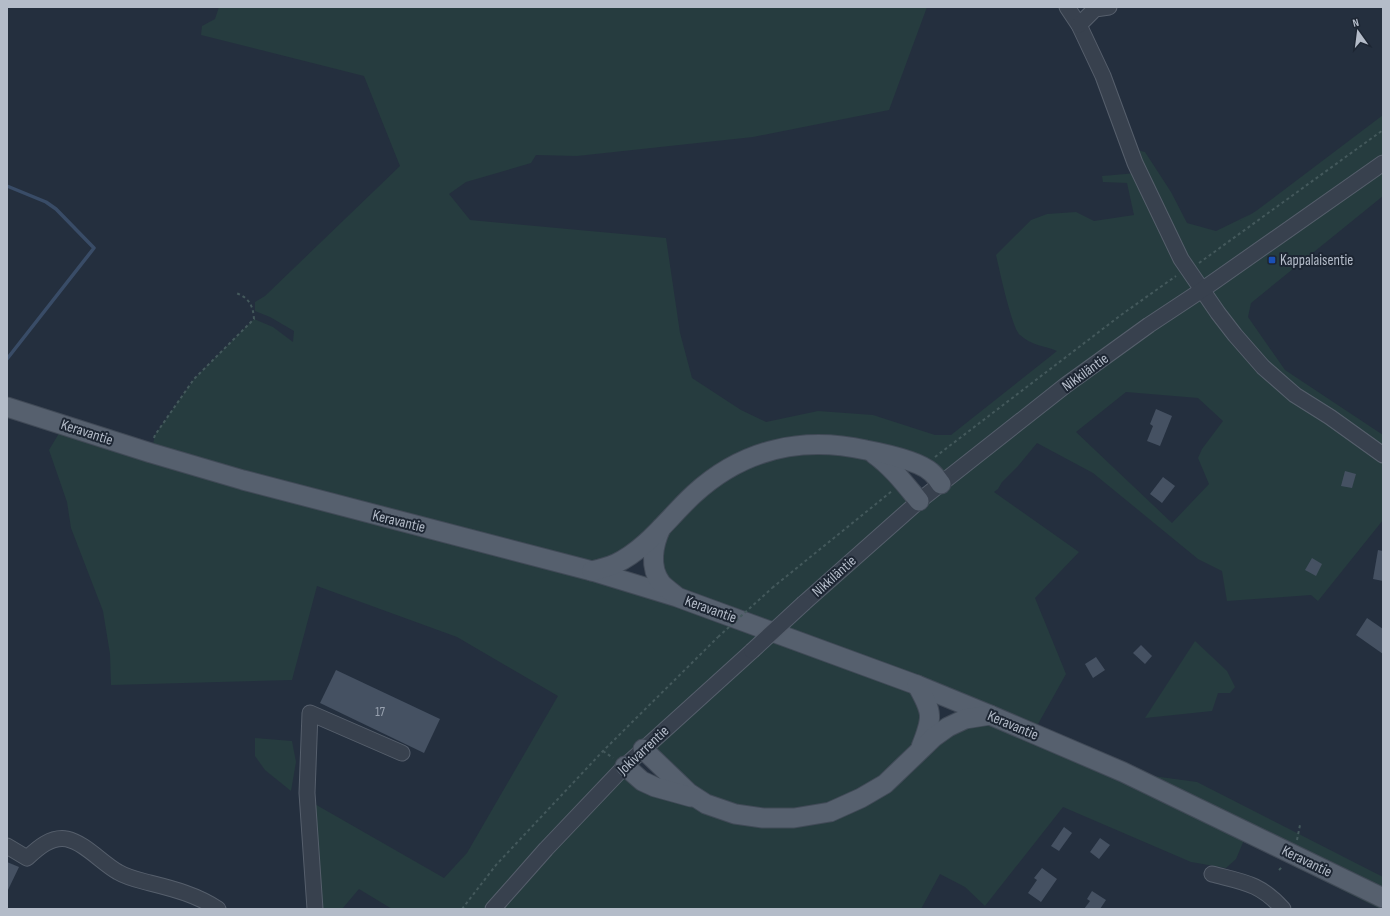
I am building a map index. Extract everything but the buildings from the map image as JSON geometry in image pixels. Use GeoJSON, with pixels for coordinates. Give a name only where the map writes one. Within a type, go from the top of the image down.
{"type":"FeatureCollection","features":[{"type":"Feature","properties":{"kind":"main road","name":"Keravantie"},"geometry":{"type":"LineString","coordinates":[[7,407],[151,453],[258,484],[592,571],[677,597],[917,685],[990,714],[1123,772],[1383,898]]}},
{"type":"Feature","properties":{"kind":"main road"},"geometry":{"type":"LineString","coordinates":[[592,571],[616,563],[646,542],[695,493],[714,478],[753,456],[775,449],[802,444],[826,444],[852,447],[913,462],[931,472],[941,484]]}},
{"type":"Feature","properties":{"kind":"main road"},"geometry":{"type":"LineString","coordinates":[[870,451],[886,463],[919,501]]}},
{"type":"Feature","properties":{"kind":"main road"},"geometry":{"type":"LineString","coordinates":[[662,526],[656,539],[654,567],[661,583],[677,597]]}},
{"type":"Feature","properties":{"kind":"main road"},"geometry":{"type":"LineString","coordinates":[[917,685],[930,710],[930,725],[920,750]]}},
{"type":"Feature","properties":{"kind":"main road"},"geometry":{"type":"LineString","coordinates":[[643,749],[696,798],[706,804],[735,814],[763,818],[794,818],[830,812],[861,798],[885,784],[934,737],[948,727],[965,719],[990,714]]}},
{"type":"Feature","properties":{"kind":"main road"},"geometry":{"type":"LineString","coordinates":[[625,766],[642,781],[655,787],[696,798]]}},
{"type":"Feature","properties":{"kind":"street"},"geometry":{"type":"LineString","coordinates":[[1067,7],[1079,24],[1102,76],[1135,163],[1181,259],[1202,290],[1234,335],[1263,367],[1295,395],[1330,417],[1383,455]]}},
{"type":"Feature","properties":{"kind":"street"},"geometry":{"type":"LineString","coordinates":[[1079,24],[1100,8]]}},
{"type":"Feature","properties":{"kind":"street","name":"Nikkiläntie"},"geometry":{"type":"LineString","coordinates":[[804,603],[919,501],[1072,381],[1383,163]]}},
{"type":"Feature","properties":{"kind":"street","name":"Jokivarrentie"},"geometry":{"type":"LineString","coordinates":[[493,909],[546,849],[625,766],[804,603]]}},
{"type":"Feature","properties":{"kind":"street"},"geometry":{"type":"LineString","coordinates":[[315,909],[307,793],[310,713],[402,753]]}},
{"type":"Feature","properties":{"kind":"street"},"geometry":{"type":"LineString","coordinates":[[7,846],[27,858],[42,845],[58,839],[67,839],[79,844],[119,873],[192,895],[218,909]]}},
{"type":"Feature","properties":{"kind":"street"},"geometry":{"type":"LineString","coordinates":[[1212,874],[1253,885],[1275,900],[1283,909]]}},
{"type":"Feature","properties":{"kind":"path"},"geometry":{"type":"LineString","coordinates":[[1198,264],[1383,130]]}},
{"type":"Feature","properties":{"kind":"path"},"geometry":{"type":"LineString","coordinates":[[929,461],[1121,315],[1177,275]]}},
{"type":"Feature","properties":{"kind":"path"},"geometry":{"type":"LineString","coordinates":[[151,453],[155,435],[194,379],[254,319],[253,309],[245,296],[236,293]]}},
{"type":"Feature","properties":{"kind":"path"},"geometry":{"type":"LineString","coordinates":[[462,909],[496,865],[592,762],[718,637],[772,588],[895,488]]}},
{"type":"Feature","properties":{"kind":"green space"},"geometry":{"type":"Polygon","coordinates":[[[219,7],[927,7],[889,110],[753,137],[577,156],[536,155],[531,163],[466,182],[449,194],[470,220],[666,238],[680,333],[692,378],[741,410],[766,422],[818,411],[873,415],[935,435],[951,435],[1057,351],[1024,339],[1020,335],[1013,322],[996,255],[1031,220],[1047,214],[1076,212],[1094,221],[1134,215],[1127,183],[1103,182],[1102,176],[1137,173],[1129,148],[1145,152],[1171,192],[1187,223],[1216,231],[1251,214],[1240,221],[1256,211],[1383,115],[1383,196],[1251,303],[1248,317],[1285,370],[1383,435],[1383,520],[1318,601],[1311,595],[1227,601],[1222,571],[1198,559],[1093,473],[1037,443],[994,492],[1079,552],[1035,598],[1066,674],[1033,733],[1123,772],[1197,782],[1383,877],[1383,909],[1380,909],[1286,862],[1247,833],[1236,859],[1226,868],[1191,862],[1063,807],[985,906],[965,887],[940,874],[921,909],[392,909],[359,889],[342,909],[321,909],[313,803],[444,878],[467,853],[558,696],[457,637],[317,586],[292,680],[111,685],[110,654],[103,611],[71,528],[67,502],[49,450],[64,425],[151,453],[155,435],[194,379],[254,319],[273,327],[293,342],[294,331],[270,317],[255,311],[255,302],[265,296],[400,166],[364,76],[201,35],[202,26],[215,19],[219,7]],[[1126,392],[1076,432],[1172,523],[1209,484],[1198,458],[1202,449],[1223,421],[1198,398],[1126,392]],[[886,463],[919,500],[941,484],[931,472],[886,463]],[[654,553],[593,570],[679,596],[654,553]],[[917,685],[930,725],[989,715],[917,685]],[[643,749],[625,766],[684,795],[643,749]]]}},
{"type":"Feature","properties":{"kind":"green space"},"geometry":{"type":"Polygon","coordinates":[[[1195,641],[1227,671],[1235,687],[1230,693],[1218,693],[1212,711],[1145,718],[1195,641]]]}},
{"type":"Feature","properties":{"kind":"green space"},"geometry":{"type":"Polygon","coordinates":[[[255,738],[292,741],[296,762],[291,791],[265,770],[255,756],[255,738]]]}},
{"type":"Feature","properties":{"kind":"waterway"},"geometry":{"type":"LineString","coordinates":[[7,186],[46,202],[56,209],[94,248],[7,359]]}},
{"type":"Feature","properties":{"kind":"place","name":"Kappalaisentie"},"geometry":{"type":"Point","coordinates":[1272,260]}}]}
